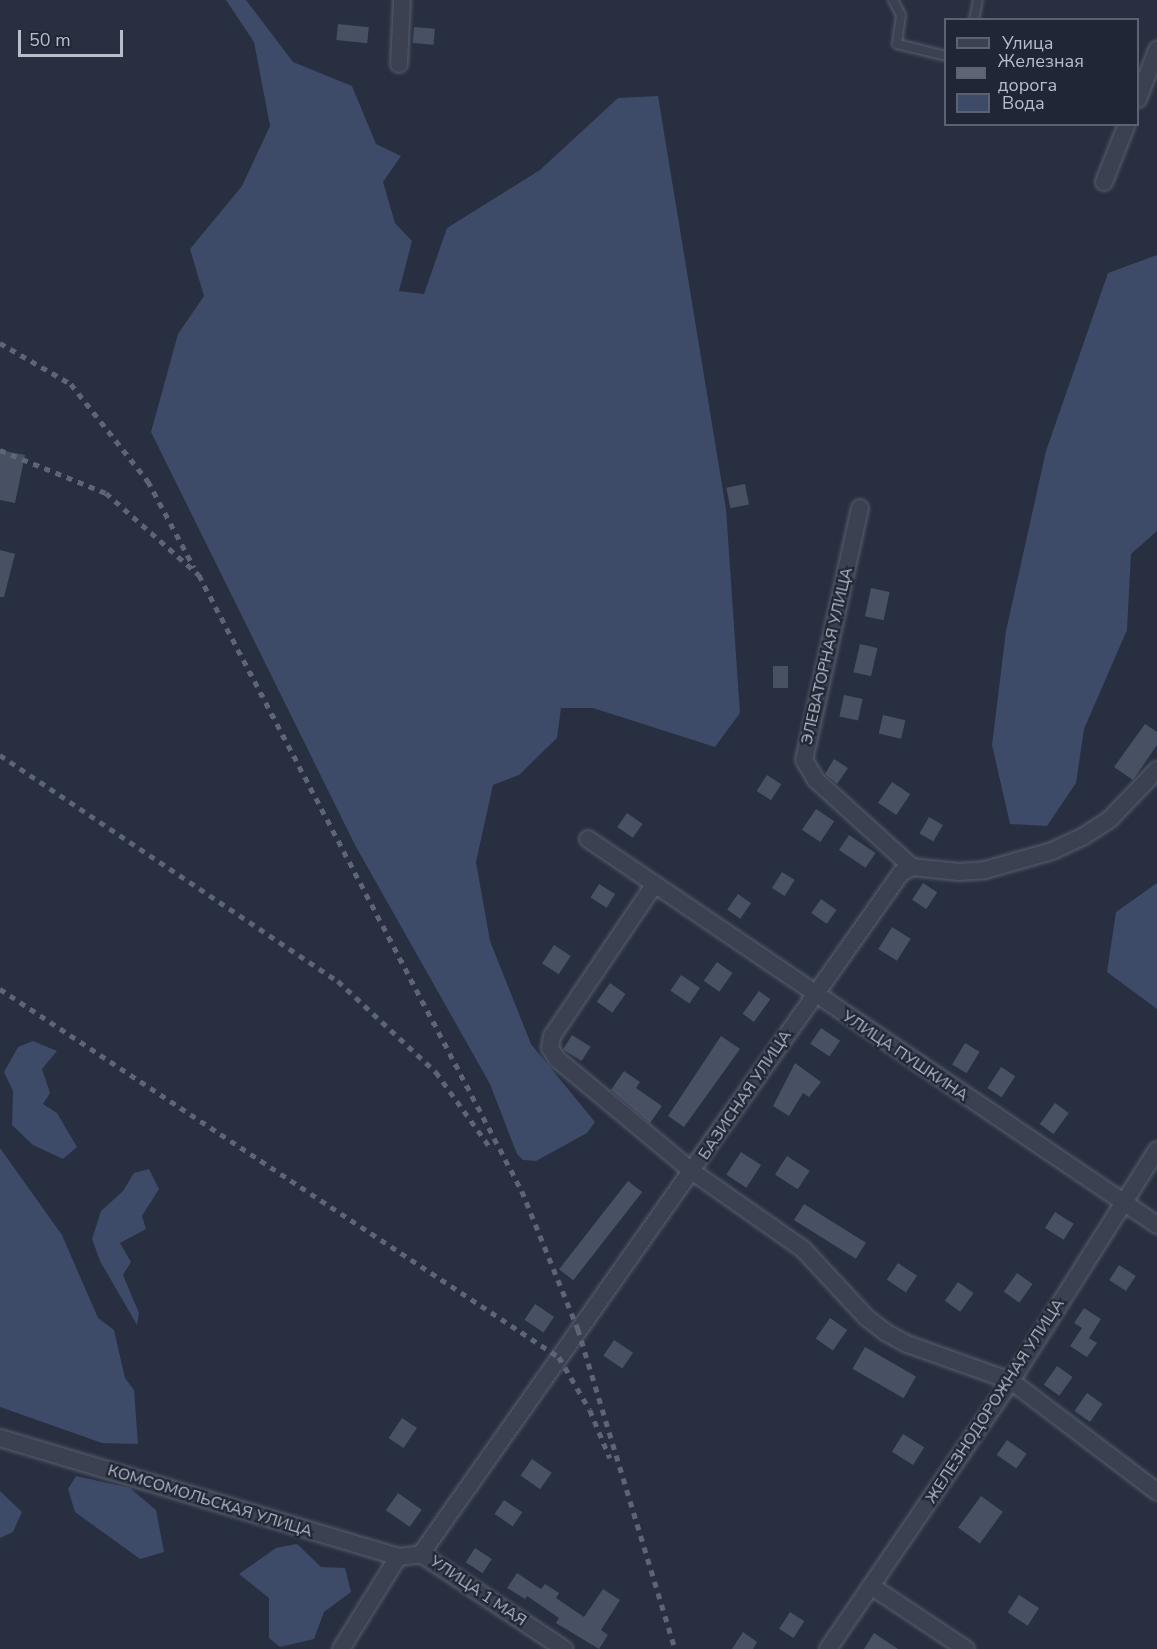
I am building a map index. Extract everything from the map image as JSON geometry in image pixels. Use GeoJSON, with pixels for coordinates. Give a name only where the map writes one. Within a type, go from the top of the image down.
{"type":"FeatureCollection","features":[{"type":"Feature","properties":{"kind":"street"},"geometry":{"type":"LineString","coordinates":[[399,64],[402,0]]}},
{"type":"Feature","properties":{"kind":"street"},"geometry":{"type":"LineString","coordinates":[[1139,94],[1157,50]]}},
{"type":"Feature","properties":{"kind":"street"},"geometry":{"type":"LineString","coordinates":[[1104,182],[1126,126]]}},
{"type":"Feature","properties":{"kind":"street","name":"ЭЛЕВАТОРНАЯ УЛИЦА"},"geometry":{"type":"LineString","coordinates":[[860,508],[804,760],[816,780],[912,867]]}},
{"type":"Feature","properties":{"kind":"street"},"geometry":{"type":"LineString","coordinates":[[912,867],[959,873],[985,870],[1052,851],[1084,837],[1110,819],[1157,770]]}},
{"type":"Feature","properties":{"kind":"street","name":"УЛИЦА ПУШКИНА"},"geometry":{"type":"LineString","coordinates":[[588,839],[813,994],[1157,1225]]}},
{"type":"Feature","properties":{"kind":"street","name":"БАЗИСНАЯ УЛИЦА"},"geometry":{"type":"LineString","coordinates":[[421,1554],[693,1172],[813,994],[887,891],[912,867]]}},
{"type":"Feature","properties":{"kind":"street"},"geometry":{"type":"LineString","coordinates":[[654,885],[552,1036],[550,1048],[557,1059],[693,1172],[803,1249],[885,1332],[907,1344],[1011,1381],[1157,1492]]}},
{"type":"Feature","properties":{"kind":"street","name":"ЖЕЛЕЗНОДОРОЖНАЯ УЛИЦА"},"geometry":{"type":"LineString","coordinates":[[828,1649],[1011,1381],[1157,1150]]}},
{"type":"Feature","properties":{"kind":"street","name":"КОМСОМОЛЬСКАЯ УЛИЦА"},"geometry":{"type":"LineString","coordinates":[[0,1438],[398,1557],[421,1554]]}},
{"type":"Feature","properties":{"kind":"street","name":"УЛИЦА 1 МАЯ"},"geometry":{"type":"LineString","coordinates":[[421,1554],[564,1649]]}},
{"type":"Feature","properties":{"kind":"street"},"geometry":{"type":"LineString","coordinates":[[340,1649],[398,1557]]}},
{"type":"Feature","properties":{"kind":"street"},"geometry":{"type":"LineString","coordinates":[[872,1586],[966,1649]]}},
{"type":"Feature","properties":{"kind":"lane"},"geometry":{"type":"LineString","coordinates":[[893,0],[901,15],[897,44],[944,56]]}},
{"type":"Feature","properties":{"kind":"lane"},"geometry":{"type":"LineString","coordinates":[[974,18],[978,0]]}},
{"type":"Feature","properties":{"kind":"water"},"geometry":{"type":"Polygon","coordinates":[[[226,0],[246,0],[293,62],[352,86],[376,144],[401,156],[383,182],[395,223],[412,241],[399,291],[424,294],[447,228],[540,170],[618,98],[658,96],[726,509],[740,713],[715,747],[593,708],[561,708],[557,738],[519,775],[493,785],[476,862],[490,941],[531,1044],[595,1122],[587,1133],[536,1161],[523,1160],[517,1154],[490,1084],[355,845],[151,432],[178,334],[204,296],[190,249],[242,186],[270,126],[254,42],[226,0]]]}},
{"type":"Feature","properties":{"kind":"water"},"geometry":{"type":"Polygon","coordinates":[[[1157,255],[1157,531],[1131,554],[1127,630],[1084,729],[1076,783],[1047,826],[1010,824],[992,745],[1006,631],[1046,451],[1108,273],[1157,255]]]}},
{"type":"Feature","properties":{"kind":"water"},"geometry":{"type":"Polygon","coordinates":[[[1157,883],[1157,1009],[1107,972],[1116,912],[1157,883]]]}},
{"type":"Feature","properties":{"kind":"water"},"geometry":{"type":"Polygon","coordinates":[[[33,1041],[57,1051],[42,1069],[50,1093],[43,1104],[57,1113],[77,1147],[63,1159],[33,1145],[12,1125],[13,1091],[4,1072],[18,1047],[33,1041]]]}},
{"type":"Feature","properties":{"kind":"water"},"geometry":{"type":"Polygon","coordinates":[[[0,1148],[62,1235],[98,1318],[114,1330],[125,1378],[134,1390],[138,1444],[102,1443],[0,1407],[0,1148]]]}},
{"type":"Feature","properties":{"kind":"water"},"geometry":{"type":"Polygon","coordinates":[[[149,1169],[159,1189],[142,1216],[146,1229],[120,1243],[131,1262],[123,1275],[139,1313],[137,1325],[100,1261],[92,1239],[101,1211],[123,1191],[134,1173],[149,1169]]]}},
{"type":"Feature","properties":{"kind":"water"},"geometry":{"type":"Polygon","coordinates":[[[76,1476],[130,1488],[156,1510],[164,1552],[140,1559],[75,1512],[68,1489],[76,1476]]]}},
{"type":"Feature","properties":{"kind":"water"},"geometry":{"type":"Polygon","coordinates":[[[0,1491],[22,1512],[13,1532],[0,1538],[0,1491]]]}},
{"type":"Feature","properties":{"kind":"water"},"geometry":{"type":"Polygon","coordinates":[[[297,1544],[321,1567],[345,1568],[351,1592],[324,1612],[314,1639],[280,1647],[269,1638],[269,1598],[239,1574],[276,1548],[297,1544]]]}},
{"type":"Feature","properties":{"kind":"building"},"geometry":{"type":"Polygon","coordinates":[[[338,24],[369,27],[367,43],[336,40],[338,24]]]}},
{"type":"Feature","properties":{"kind":"building"},"geometry":{"type":"Polygon","coordinates":[[[414,27],[435,29],[434,45],[413,43],[414,27]]]}},
{"type":"Feature","properties":{"kind":"building"},"geometry":{"type":"Polygon","coordinates":[[[0,450],[25,455],[15,503],[0,500],[0,450]]]}},
{"type":"Feature","properties":{"kind":"building"},"geometry":{"type":"Polygon","coordinates":[[[745,484],[749,505],[730,508],[726,488],[745,484]]]}},
{"type":"Feature","properties":{"kind":"building"},"geometry":{"type":"Polygon","coordinates":[[[0,550],[15,554],[4,597],[0,597],[0,550]]]}},
{"type":"Feature","properties":{"kind":"building"},"geometry":{"type":"Polygon","coordinates":[[[871,588],[890,592],[884,620],[865,616],[871,588]]]}},
{"type":"Feature","properties":{"kind":"building"},"geometry":{"type":"Polygon","coordinates":[[[860,644],[878,648],[871,676],[853,672],[860,644]]]}},
{"type":"Feature","properties":{"kind":"building"},"geometry":{"type":"Polygon","coordinates":[[[773,666],[788,666],[788,688],[773,688],[773,666]]]}},
{"type":"Feature","properties":{"kind":"building"},"geometry":{"type":"Polygon","coordinates":[[[844,695],[863,699],[858,720],[839,717],[844,695]]]}},
{"type":"Feature","properties":{"kind":"building"},"geometry":{"type":"Polygon","coordinates":[[[883,715],[905,720],[901,739],[879,734],[883,715]]]}},
{"type":"Feature","properties":{"kind":"building"},"geometry":{"type":"Polygon","coordinates":[[[1145,724],[1157,732],[1157,745],[1133,780],[1114,767],[1145,724]]]}},
{"type":"Feature","properties":{"kind":"building"},"geometry":{"type":"Polygon","coordinates":[[[834,759],[848,768],[837,784],[825,774],[834,759]]]}},
{"type":"Feature","properties":{"kind":"building"},"geometry":{"type":"Polygon","coordinates":[[[767,775],[781,784],[771,800],[757,791],[767,775]]]}},
{"type":"Feature","properties":{"kind":"building"},"geometry":{"type":"Polygon","coordinates":[[[892,782],[910,794],[896,815],[878,803],[892,782]]]}},
{"type":"Feature","properties":{"kind":"building"},"geometry":{"type":"Polygon","coordinates":[[[816,809],[834,821],[820,842],[802,830],[816,809]]]}},
{"type":"Feature","properties":{"kind":"building"},"geometry":{"type":"Polygon","coordinates":[[[627,813],[643,824],[633,838],[617,827],[627,813]]]}},
{"type":"Feature","properties":{"kind":"building"},"geometry":{"type":"Polygon","coordinates":[[[929,817],[943,825],[933,841],[920,833],[929,817]]]}},
{"type":"Feature","properties":{"kind":"building"},"geometry":{"type":"Polygon","coordinates":[[[849,835],[876,853],[865,868],[839,850],[849,835]]]}},
{"type":"Feature","properties":{"kind":"building"},"geometry":{"type":"Polygon","coordinates":[[[782,872],[795,880],[785,896],[772,888],[782,872]]]}},
{"type":"Feature","properties":{"kind":"building"},"geometry":{"type":"Polygon","coordinates":[[[923,883],[937,892],[926,909],[912,900],[923,883]]]}},
{"type":"Feature","properties":{"kind":"building"},"geometry":{"type":"Polygon","coordinates":[[[599,884],[615,894],[607,908],[591,898],[599,884]]]}},
{"type":"Feature","properties":{"kind":"building"},"geometry":{"type":"Polygon","coordinates":[[[738,894],[751,903],[740,919],[727,910],[738,894]]]}},
{"type":"Feature","properties":{"kind":"building"},"geometry":{"type":"Polygon","coordinates":[[[821,899],[837,910],[827,924],[811,913],[821,899]]]}},
{"type":"Feature","properties":{"kind":"building"},"geometry":{"type":"Polygon","coordinates":[[[892,927],[911,939],[897,961],[878,949],[892,927]]]}},
{"type":"Feature","properties":{"kind":"building"},"geometry":{"type":"Polygon","coordinates":[[[554,945],[571,956],[559,974],[542,963],[554,945]]]}},
{"type":"Feature","properties":{"kind":"building"},"geometry":{"type":"Polygon","coordinates":[[[717,962],[733,973],[719,992],[704,981],[717,962]]]}},
{"type":"Feature","properties":{"kind":"building"},"geometry":{"type":"Polygon","coordinates":[[[681,975],[700,988],[689,1004],[670,991],[681,975]]]}},
{"type":"Feature","properties":{"kind":"building"},"geometry":{"type":"Polygon","coordinates":[[[610,983],[626,994],[612,1013],[597,1002],[610,983]]]}},
{"type":"Feature","properties":{"kind":"building"},"geometry":{"type":"Polygon","coordinates":[[[759,991],[770,999],[754,1022],[743,1014],[759,991]]]}},
{"type":"Feature","properties":{"kind":"building"},"geometry":{"type":"Polygon","coordinates":[[[821,1028],[840,1041],[829,1057],[810,1044],[821,1028]]]}},
{"type":"Feature","properties":{"kind":"building"},"geometry":{"type":"Polygon","coordinates":[[[572,1035],[591,1047],[582,1061],[563,1049],[572,1035]]]}},
{"type":"Feature","properties":{"kind":"building"},"geometry":{"type":"Polygon","coordinates":[[[721,1036],[740,1049],[684,1127],[668,1116],[721,1036]]]}},
{"type":"Feature","properties":{"kind":"building"},"geometry":{"type":"Polygon","coordinates":[[[965,1043],[980,1052],[967,1073],[952,1064],[965,1043]]]}},
{"type":"Feature","properties":{"kind":"building"},"geometry":{"type":"Polygon","coordinates":[[[795,1063],[821,1082],[809,1097],[803,1093],[789,1116],[773,1106],[795,1063]]]}},
{"type":"Feature","properties":{"kind":"building"},"geometry":{"type":"Polygon","coordinates":[[[1001,1067],[1015,1076],[1002,1097],[987,1088],[1001,1067]]]}},
{"type":"Feature","properties":{"kind":"building"},"geometry":{"type":"Polygon","coordinates":[[[624,1071],[640,1082],[636,1088],[662,1106],[650,1123],[611,1090],[624,1071]]]}},
{"type":"Feature","properties":{"kind":"building"},"geometry":{"type":"Polygon","coordinates":[[[1055,1103],[1069,1113],[1053,1134],[1040,1124],[1055,1103]]]}},
{"type":"Feature","properties":{"kind":"building"},"geometry":{"type":"Polygon","coordinates":[[[741,1152],[761,1165],[746,1188],[726,1175],[741,1152]]]}},
{"type":"Feature","properties":{"kind":"building"},"geometry":{"type":"Polygon","coordinates":[[[787,1156],[810,1171],[798,1189],[775,1174],[787,1156]]]}},
{"type":"Feature","properties":{"kind":"building"},"geometry":{"type":"Polygon","coordinates":[[[628,1181],[642,1192],[573,1280],[559,1269],[628,1181]]]}},
{"type":"Feature","properties":{"kind":"building"},"geometry":{"type":"Polygon","coordinates":[[[804,1204],[866,1243],[856,1259],[794,1220],[804,1204]]]}},
{"type":"Feature","properties":{"kind":"building"},"geometry":{"type":"Polygon","coordinates":[[[1055,1212],[1074,1224],[1064,1240],[1045,1228],[1055,1212]]]}},
{"type":"Feature","properties":{"kind":"building"},"geometry":{"type":"Polygon","coordinates":[[[898,1263],[917,1276],[906,1292],[887,1280],[898,1263]]]}},
{"type":"Feature","properties":{"kind":"building"},"geometry":{"type":"Polygon","coordinates":[[[1119,1265],[1136,1276],[1126,1291],[1109,1280],[1119,1265]]]}},
{"type":"Feature","properties":{"kind":"building"},"geometry":{"type":"Polygon","coordinates":[[[1017,1273],[1033,1284],[1019,1303],[1004,1292],[1017,1273]]]}},
{"type":"Feature","properties":{"kind":"building"},"geometry":{"type":"Polygon","coordinates":[[[958,1282],[974,1293],[960,1312],[945,1301],[958,1282]]]}},
{"type":"Feature","properties":{"kind":"building"},"geometry":{"type":"Polygon","coordinates":[[[535,1304],[554,1317],[543,1333],[524,1320],[535,1304]]]}},
{"type":"Feature","properties":{"kind":"building"},"geometry":{"type":"Polygon","coordinates":[[[1084,1308],[1101,1319],[1089,1338],[1097,1343],[1087,1357],[1070,1346],[1082,1328],[1074,1323],[1084,1308]]]}},
{"type":"Feature","properties":{"kind":"building"},"geometry":{"type":"Polygon","coordinates":[[[830,1318],[847,1330],[833,1351],[816,1338],[830,1318]]]}},
{"type":"Feature","properties":{"kind":"building"},"geometry":{"type":"Polygon","coordinates":[[[614,1340],[633,1353],[622,1369],[603,1356],[614,1340]]]}},
{"type":"Feature","properties":{"kind":"building"},"geometry":{"type":"Polygon","coordinates":[[[865,1347],[916,1376],[904,1398],[852,1369],[865,1347]]]}},
{"type":"Feature","properties":{"kind":"building"},"geometry":{"type":"Polygon","coordinates":[[[1057,1366],[1073,1377],[1059,1396],[1044,1385],[1057,1366]]]}},
{"type":"Feature","properties":{"kind":"building"},"geometry":{"type":"Polygon","coordinates":[[[1087,1393],[1103,1404],[1090,1422],[1074,1411],[1087,1393]]]}},
{"type":"Feature","properties":{"kind":"building"},"geometry":{"type":"Polygon","coordinates":[[[402,1418],[417,1428],[404,1448],[389,1438],[402,1418]]]}},
{"type":"Feature","properties":{"kind":"building"},"geometry":{"type":"Polygon","coordinates":[[[903,1434],[924,1447],[913,1465],[892,1452],[903,1434]]]}},
{"type":"Feature","properties":{"kind":"building"},"geometry":{"type":"Polygon","coordinates":[[[1007,1440],[1027,1454],[1016,1469],[997,1455],[1007,1440]]]}},
{"type":"Feature","properties":{"kind":"building"},"geometry":{"type":"Polygon","coordinates":[[[532,1459],[552,1473],[540,1489],[521,1475],[532,1459]]]}},
{"type":"Feature","properties":{"kind":"building"},"geometry":{"type":"Polygon","coordinates":[[[398,1493],[422,1510],[410,1527],[386,1510],[398,1493]]]}},
{"type":"Feature","properties":{"kind":"building"},"geometry":{"type":"Polygon","coordinates":[[[981,1496],[1003,1512],[980,1543],[958,1528],[981,1496]]]}},
{"type":"Feature","properties":{"kind":"building"},"geometry":{"type":"Polygon","coordinates":[[[504,1500],[522,1512],[513,1526],[494,1514],[504,1500]]]}},
{"type":"Feature","properties":{"kind":"building"},"geometry":{"type":"Polygon","coordinates":[[[475,1548],[492,1559],[483,1573],[466,1562],[475,1548]]]}},
{"type":"Feature","properties":{"kind":"building"},"geometry":{"type":"Polygon","coordinates":[[[517,1573],[541,1589],[545,1584],[559,1593],[556,1598],[584,1617],[603,1589],[620,1600],[601,1630],[608,1635],[599,1649],[556,1623],[559,1618],[527,1596],[525,1599],[507,1588],[517,1573]]]}},
{"type":"Feature","properties":{"kind":"building"},"geometry":{"type":"Polygon","coordinates":[[[1019,1595],[1039,1608],[1028,1626],[1008,1613],[1019,1595]]]}},
{"type":"Feature","properties":{"kind":"building"},"geometry":{"type":"Polygon","coordinates":[[[790,1612],[804,1621],[793,1638],[779,1629],[790,1612]]]}},
{"type":"Feature","properties":{"kind":"building"},"geometry":{"type":"Polygon","coordinates":[[[743,1632],[757,1642],[753,1649],[732,1649],[743,1632]]]}},
{"type":"Feature","properties":{"kind":"building"},"geometry":{"type":"Polygon","coordinates":[[[874,1633],[898,1649],[864,1649],[874,1633]]]}},
{"type":"Feature","properties":{"kind":"railway"},"geometry":{"type":"LineString","coordinates":[[0,343],[71,384],[148,481],[194,567]]}},
{"type":"Feature","properties":{"kind":"railway"},"geometry":{"type":"LineString","coordinates":[[0,450],[106,493],[199,575],[522,1191],[578,1329],[675,1649]]}},
{"type":"Feature","properties":{"kind":"railway"},"geometry":{"type":"LineString","coordinates":[[0,755],[338,981],[436,1072],[492,1150]]}},
{"type":"Feature","properties":{"kind":"railway"},"geometry":{"type":"LineString","coordinates":[[0,989],[559,1357],[590,1410],[610,1458]]}}]}
